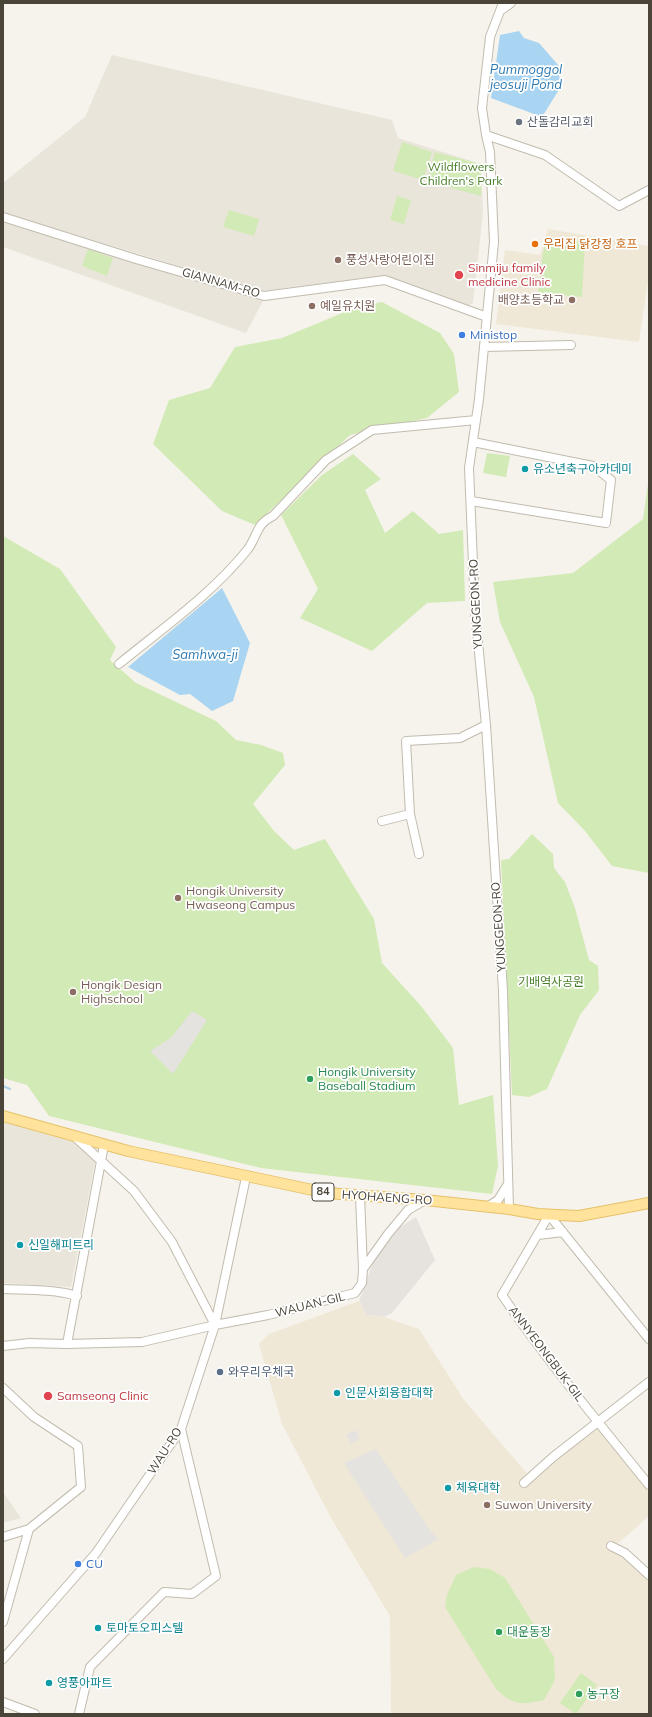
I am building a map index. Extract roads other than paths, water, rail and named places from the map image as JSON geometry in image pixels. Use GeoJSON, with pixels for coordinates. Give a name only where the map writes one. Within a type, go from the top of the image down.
{"type":"FeatureCollection","features":[{"type":"Feature","properties":{"kind":"main road","name":"HYOHAENG-RO"},"geometry":{"type":"LineString","coordinates":[[3,1116],[104,1145],[246,1177],[327,1193],[425,1200],[579,1216],[649,1203]]}},
{"type":"Feature","properties":{"kind":"street","name":"YUNGGEON-RO"},"geometry":{"type":"LineString","coordinates":[[503,3],[490,37],[482,108],[490,152],[494,227],[484,347],[469,468],[475,611],[486,725],[503,991],[509,1209]]}},
{"type":"Feature","properties":{"kind":"street"},"geometry":{"type":"LineString","coordinates":[[499,11],[511,3]]}},
{"type":"Feature","properties":{"kind":"street"},"geometry":{"type":"LineString","coordinates":[[486,135],[545,155],[619,206],[649,190]]}},
{"type":"Feature","properties":{"kind":"street","name":"GIANNAM-RO"},"geometry":{"type":"LineString","coordinates":[[3,217],[136,259],[264,296],[385,280],[487,317]]}},
{"type":"Feature","properties":{"kind":"street"},"geometry":{"type":"LineString","coordinates":[[484,347],[572,345]]}},
{"type":"Feature","properties":{"kind":"street"},"geometry":{"type":"LineString","coordinates":[[120,664],[216,584],[248,548],[263,521],[273,516],[326,460],[372,430],[476,420]]}},
{"type":"Feature","properties":{"kind":"street"},"geometry":{"type":"LineString","coordinates":[[471,501],[606,523],[611,480],[593,466],[473,442]]}},
{"type":"Feature","properties":{"kind":"street"},"geometry":{"type":"LineString","coordinates":[[419,854],[410,814],[406,741],[460,738],[486,725]]}},
{"type":"Feature","properties":{"kind":"street"},"geometry":{"type":"LineString","coordinates":[[382,821],[410,814]]}},
{"type":"Feature","properties":{"kind":"street"},"geometry":{"type":"LineString","coordinates":[[75,1136],[134,1191],[172,1242],[215,1325]]}},
{"type":"Feature","properties":{"kind":"street"},"geometry":{"type":"LineString","coordinates":[[68,1344],[104,1145]]}},
{"type":"Feature","properties":{"kind":"street","name":"WAU-RO"},"geometry":{"type":"LineString","coordinates":[[3,1659],[96,1553],[181,1429],[215,1325],[246,1177]]}},
{"type":"Feature","properties":{"kind":"street"},"geometry":{"type":"LineString","coordinates":[[487,1207],[501,1196],[508,1184]]}},
{"type":"Feature","properties":{"kind":"street","name":"WAUAN-GIL"},"geometry":{"type":"LineString","coordinates":[[3,1346],[29,1343],[68,1344],[142,1342],[215,1325],[268,1316],[355,1293],[362,1283],[363,1269],[360,1196]]}},
{"type":"Feature","properties":{"kind":"street"},"geometry":{"type":"LineString","coordinates":[[363,1269],[388,1234],[408,1210],[425,1200]]}},
{"type":"Feature","properties":{"kind":"street"},"geometry":{"type":"LineString","coordinates":[[549,1214],[649,1339]]}},
{"type":"Feature","properties":{"kind":"street","name":"ANNYEONGBUK-GIL"},"geometry":{"type":"LineString","coordinates":[[549,1214],[502,1295],[649,1485]]}},
{"type":"Feature","properties":{"kind":"street"},"geometry":{"type":"LineString","coordinates":[[538,1235],[563,1232]]}},
{"type":"Feature","properties":{"kind":"street"},"geometry":{"type":"LineString","coordinates":[[3,1289],[41,1290],[77,1296]]}},
{"type":"Feature","properties":{"kind":"street"},"geometry":{"type":"LineString","coordinates":[[524,1483],[553,1456],[649,1382]]}},
{"type":"Feature","properties":{"kind":"street"},"geometry":{"type":"LineString","coordinates":[[3,1388],[34,1417],[78,1446],[81,1487],[29,1529],[3,1537]]}},
{"type":"Feature","properties":{"kind":"street"},"geometry":{"type":"LineString","coordinates":[[79,1714],[90,1667],[164,1592],[192,1594],[216,1576],[181,1429]]}},
{"type":"Feature","properties":{"kind":"street"},"geometry":{"type":"LineString","coordinates":[[3,1622],[29,1529]]}},
{"type":"Feature","properties":{"kind":"street"},"geometry":{"type":"LineString","coordinates":[[611,1546],[625,1553],[649,1575]]}},
{"type":"Feature","properties":{"kind":"street"},"geometry":{"type":"LineString","coordinates":[[3,1702],[36,1714]]}},
{"type":"Feature","properties":{"kind":"water","name":"Pummoggol jeosuji Pond"},"geometry":{"type":"Polygon","coordinates":[[[519,31],[524,38],[539,43],[559,66],[560,88],[542,117],[491,98],[500,35],[519,31]]]}},
{"type":"Feature","properties":{"kind":"water","name":"Samhwa-ji"},"geometry":{"type":"Polygon","coordinates":[[[222,588],[250,643],[233,701],[212,711],[190,694],[180,695],[128,667],[222,588]]]}},
{"type":"Feature","properties":{"kind":"waterway"},"geometry":{"type":"LineString","coordinates":[[3,1086],[10,1089]]}},
{"type":"Feature","properties":{"kind":"place","name":"산돌감리교회"},"geometry":{"type":"Point","coordinates":[519,122]}},
{"type":"Feature","properties":{"kind":"place","name":"우리집 닭강정 호프"},"geometry":{"type":"Point","coordinates":[535,244]}},
{"type":"Feature","properties":{"kind":"place","name":"풍성사랑어린이집"},"geometry":{"type":"Point","coordinates":[338,260]}},
{"type":"Feature","properties":{"kind":"place","name":"Sinmiju family medicine Clinic"},"geometry":{"type":"Point","coordinates":[459,275]}},
{"type":"Feature","properties":{"kind":"place","name":"배양초등학교"},"geometry":{"type":"Point","coordinates":[572,300]}},
{"type":"Feature","properties":{"kind":"place","name":"예일유치원"},"geometry":{"type":"Point","coordinates":[312,306]}},
{"type":"Feature","properties":{"kind":"place","name":"Ministop"},"geometry":{"type":"Point","coordinates":[462,335]}},
{"type":"Feature","properties":{"kind":"place","name":"유소년축구아카데미"},"geometry":{"type":"Point","coordinates":[525,469]}},
{"type":"Feature","properties":{"kind":"place","name":"Hongik University Hwaseong Campus"},"geometry":{"type":"Point","coordinates":[178,898]}},
{"type":"Feature","properties":{"kind":"place","name":"Hongik Design Highschool"},"geometry":{"type":"Point","coordinates":[73,992]}},
{"type":"Feature","properties":{"kind":"place","name":"Hongik University Baseball Stadium"},"geometry":{"type":"Point","coordinates":[310,1079]}},
{"type":"Feature","properties":{"kind":"place","name":"신일해피트리"},"geometry":{"type":"Point","coordinates":[20,1245]}},
{"type":"Feature","properties":{"kind":"place","name":"와우리우체국"},"geometry":{"type":"Point","coordinates":[220,1372]}},
{"type":"Feature","properties":{"kind":"place","name":"인문사회융합대학"},"geometry":{"type":"Point","coordinates":[337,1393]}},
{"type":"Feature","properties":{"kind":"place","name":"Samseong Clinic"},"geometry":{"type":"Point","coordinates":[48,1396]}},
{"type":"Feature","properties":{"kind":"place","name":"체육대학"},"geometry":{"type":"Point","coordinates":[448,1488]}},
{"type":"Feature","properties":{"kind":"place","name":"Suwon University"},"geometry":{"type":"Point","coordinates":[487,1505]}},
{"type":"Feature","properties":{"kind":"place","name":"CU"},"geometry":{"type":"Point","coordinates":[78,1564]}},
{"type":"Feature","properties":{"kind":"place","name":"토마토오피스텔"},"geometry":{"type":"Point","coordinates":[98,1628]}},
{"type":"Feature","properties":{"kind":"place","name":"대운동장"},"geometry":{"type":"Point","coordinates":[499,1632]}},
{"type":"Feature","properties":{"kind":"place","name":"영풍아파트"},"geometry":{"type":"Point","coordinates":[49,1683]}},
{"type":"Feature","properties":{"kind":"place","name":"농구장"},"geometry":{"type":"Point","coordinates":[579,1694]}},
{"type":"Feature","properties":{"kind":"park label","name":"Wildflowers Children's Park"},"geometry":{"type":"Point","coordinates":[461,174]}},
{"type":"Feature","properties":{"kind":"park label","name":"기배역사공원"},"geometry":{"type":"Point","coordinates":[551,982]}}]}
